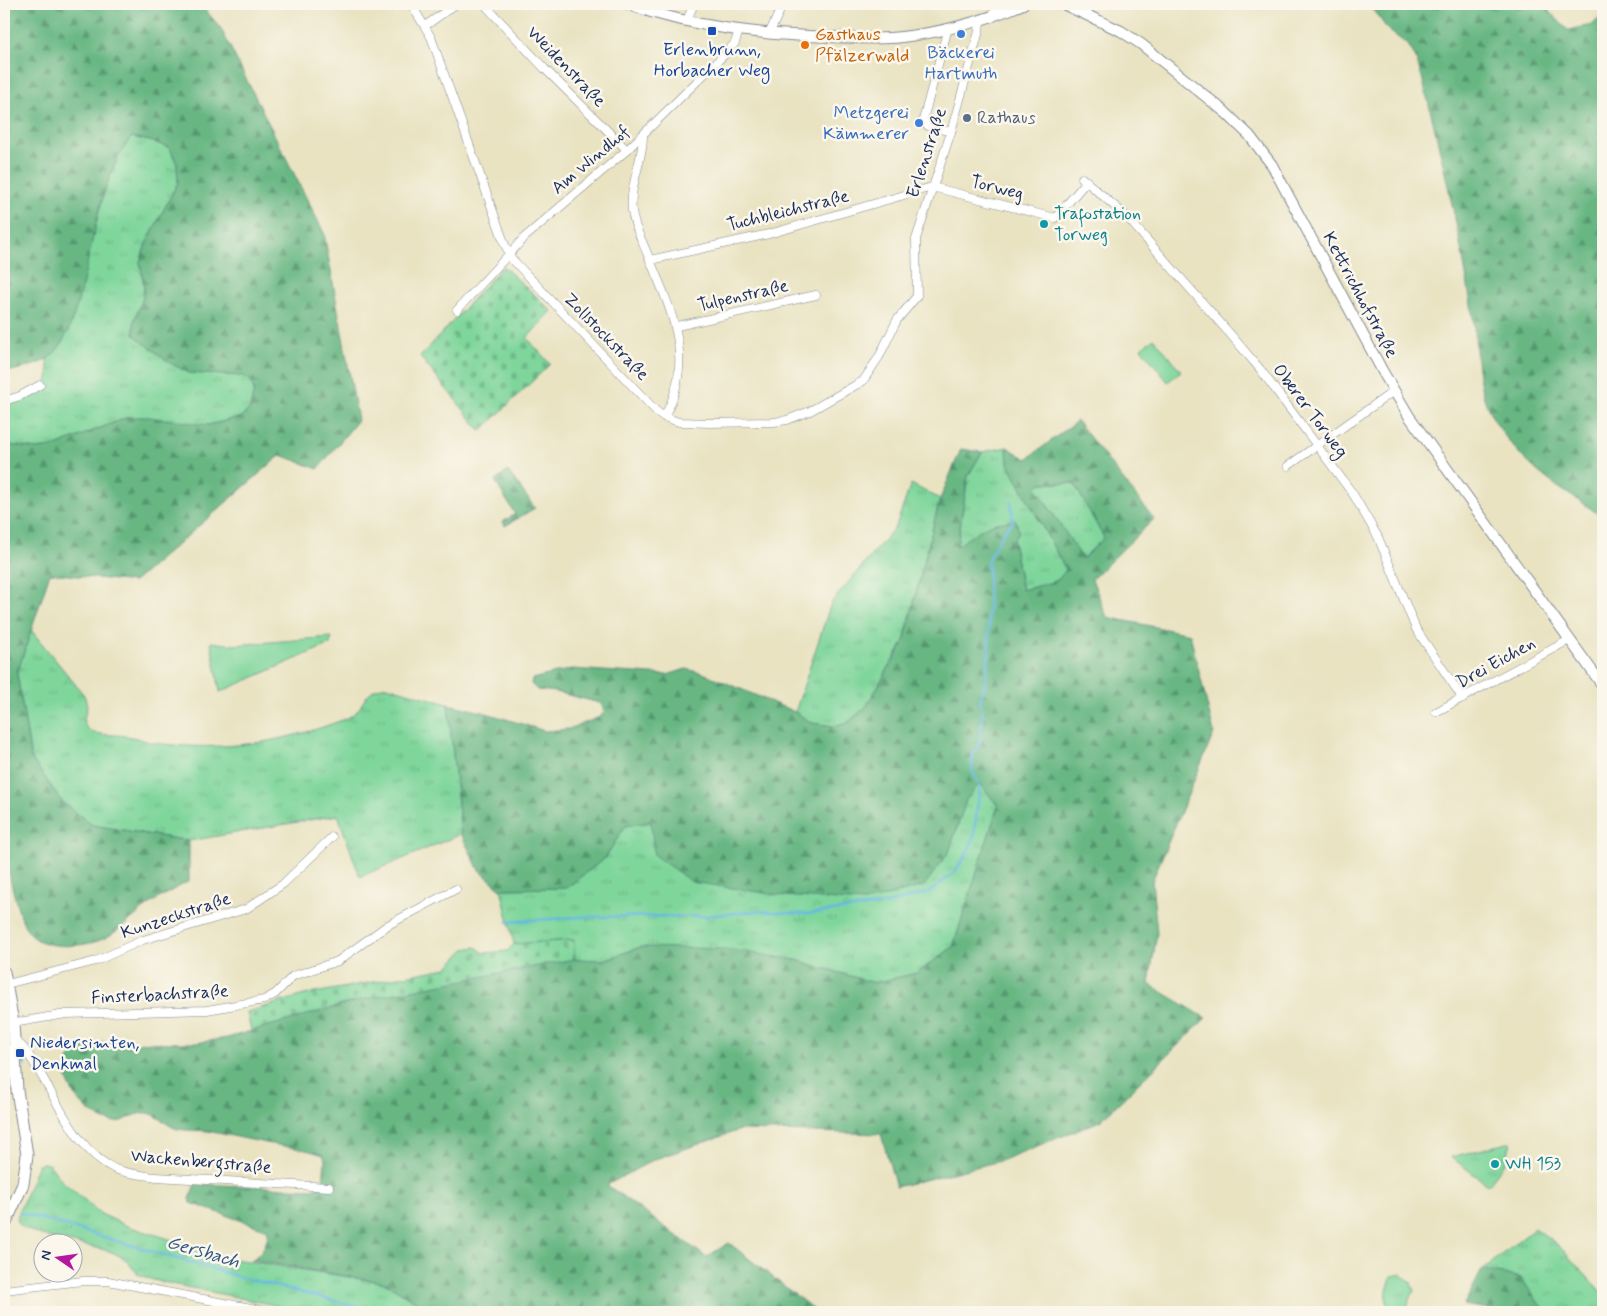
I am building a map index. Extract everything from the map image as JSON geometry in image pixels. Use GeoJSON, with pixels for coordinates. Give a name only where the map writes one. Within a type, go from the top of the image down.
{"type":"FeatureCollection","features":[{"type":"Feature","properties":{"kind":"main road"},"geometry":{"type":"LineString","coordinates":[[4,972],[7,984],[8,1012],[13,1023],[17,1090],[27,1166],[23,1184],[4,1227]]}},
{"type":"Feature","properties":{"kind":"street","name":"Zollstockstraße"},"geometry":{"type":"LineString","coordinates":[[411,4],[425,26],[436,50],[508,253],[519,268],[664,417]]}},
{"type":"Feature","properties":{"kind":"street"},"geometry":{"type":"LineString","coordinates":[[425,26],[456,4]]}},
{"type":"Feature","properties":{"kind":"street","name":"Weidenstraße"},"geometry":{"type":"LineString","coordinates":[[484,4],[545,69],[628,150]]}},
{"type":"Feature","properties":{"kind":"street"},"geometry":{"type":"LineString","coordinates":[[627,4],[687,20],[769,34],[887,38],[980,21],[992,18],[1023,4]]}},
{"type":"Feature","properties":{"kind":"street"},"geometry":{"type":"LineString","coordinates":[[687,20],[694,4]]}},
{"type":"Feature","properties":{"kind":"street"},"geometry":{"type":"LineString","coordinates":[[769,34],[783,4]]}},
{"type":"Feature","properties":{"kind":"street"},"geometry":{"type":"LineString","coordinates":[[992,18],[997,4]]}},
{"type":"Feature","properties":{"kind":"street","name":"Kettrichhofstraße"},"geometry":{"type":"LineString","coordinates":[[1063,4],[1121,31],[1141,44],[1225,112],[1249,135],[1272,165],[1394,391],[1423,436],[1603,686]]}},
{"type":"Feature","properties":{"kind":"street","name":"Erlenstraße"},"geometry":{"type":"LineString","coordinates":[[664,417],[690,423],[760,423],[787,420],[810,411],[863,381],[879,357],[897,320],[917,296],[916,239],[950,132],[977,39],[980,21]]}},
{"type":"Feature","properties":{"kind":"street"},"geometry":{"type":"LineString","coordinates":[[948,28],[923,120],[928,126],[950,132]]}},
{"type":"Feature","properties":{"kind":"street","name":"Am Windhof"},"geometry":{"type":"LineString","coordinates":[[457,310],[508,253],[643,136],[726,53],[735,43],[739,30]]}},
{"type":"Feature","properties":{"kind":"street"},"geometry":{"type":"LineString","coordinates":[[643,136],[642,150],[633,187],[632,212],[676,326],[680,362],[672,401],[664,417]]}},
{"type":"Feature","properties":{"kind":"street","name":"Oberer Torweg"},"geometry":{"type":"LineString","coordinates":[[1055,218],[1084,179],[1108,199],[1161,254],[1260,370],[1368,518],[1386,553],[1416,629],[1463,698]]}},
{"type":"Feature","properties":{"kind":"street","name":"Torweg"},"geometry":{"type":"LineString","coordinates":[[932,187],[1055,218]]}},
{"type":"Feature","properties":{"kind":"street","name":"Tuchbleichstraße"},"geometry":{"type":"LineString","coordinates":[[650,260],[769,234],[932,187]]}},
{"type":"Feature","properties":{"kind":"street","name":"Tulpenstraße"},"geometry":{"type":"LineString","coordinates":[[676,326],[816,295]]}},
{"type":"Feature","properties":{"kind":"street"},"geometry":{"type":"LineString","coordinates":[[4,401],[20,396],[40,385]]}},
{"type":"Feature","properties":{"kind":"street"},"geometry":{"type":"LineString","coordinates":[[1288,466],[1394,391]]}},
{"type":"Feature","properties":{"kind":"street","name":"Drei Eichen"},"geometry":{"type":"LineString","coordinates":[[1436,712],[1569,640]]}},
{"type":"Feature","properties":{"kind":"street","name":"Kunzeckstraße"},"geometry":{"type":"LineString","coordinates":[[7,984],[96,961],[143,940],[246,909],[283,884],[332,837]]}},
{"type":"Feature","properties":{"kind":"street","name":"Finsterbachstraße"},"geometry":{"type":"LineString","coordinates":[[13,1023],[66,1014],[207,1010],[264,1000],[276,994],[293,976],[338,961],[388,925],[456,889]]}},
{"type":"Feature","properties":{"kind":"street","name":"Wackenbergstraße"},"geometry":{"type":"LineString","coordinates":[[14,1040],[22,1046],[35,1064],[69,1123],[82,1140],[100,1160],[115,1169],[156,1177],[329,1187]]}},
{"type":"Feature","properties":{"kind":"street"},"geometry":{"type":"LineString","coordinates":[[4,1290],[83,1281],[108,1281],[272,1312]]}},
{"type":"Feature","properties":{"kind":"green space"},"geometry":{"type":"Polygon","coordinates":[[[4,4],[200,4],[220,27],[324,233],[358,420],[318,469],[281,455],[134,582],[50,573],[17,674],[31,758],[62,802],[92,825],[189,841],[189,881],[151,903],[123,927],[107,937],[90,943],[68,946],[38,940],[26,928],[14,896],[4,853],[4,444],[36,449],[53,447],[128,417],[149,417],[208,425],[242,417],[250,408],[254,391],[251,380],[243,376],[189,373],[170,363],[134,335],[134,321],[143,298],[144,286],[140,262],[146,244],[178,182],[177,164],[170,148],[132,137],[117,159],[105,189],[81,290],[72,320],[61,344],[43,361],[4,372],[4,4]]]}},
{"type":"Feature","properties":{"kind":"green space"},"geometry":{"type":"Polygon","coordinates":[[[1369,4],[1542,4],[1568,30],[1592,25],[1603,15],[1603,519],[1551,482],[1526,461],[1505,436],[1487,406],[1480,379],[1474,324],[1462,252],[1422,77],[1415,56],[1408,45],[1388,30],[1369,4]]]}},
{"type":"Feature","properties":{"kind":"green space"},"geometry":{"type":"Polygon","coordinates":[[[132,137],[170,148],[177,164],[178,182],[146,244],[140,262],[144,286],[143,298],[134,321],[188,373],[243,376],[251,380],[254,391],[250,408],[242,417],[208,425],[128,417],[53,447],[36,449],[4,444],[4,404],[31,396],[46,387],[49,374],[47,359],[57,350],[112,171],[132,137]]]}},
{"type":"Feature","properties":{"kind":"green space"},"geometry":{"type":"Polygon","coordinates":[[[503,266],[552,311],[527,338],[550,364],[481,431],[420,357],[503,266]]]}},
{"type":"Feature","properties":{"kind":"green space"},"geometry":{"type":"Polygon","coordinates":[[[1154,338],[1181,371],[1168,382],[1141,348],[1154,338]]]}},
{"type":"Feature","properties":{"kind":"green space"},"geometry":{"type":"Polygon","coordinates":[[[1077,421],[1154,519],[1092,579],[1107,617],[1190,634],[1214,733],[1152,881],[1157,933],[1149,984],[1206,1018],[1100,1121],[1000,1161],[896,1187],[881,1134],[740,1130],[655,1159],[607,1185],[706,1257],[729,1243],[817,1312],[433,1312],[386,1283],[252,1260],[264,1247],[268,1230],[191,1203],[190,1198],[195,1184],[313,1189],[323,1185],[325,1159],[323,1155],[208,1131],[178,1129],[148,1113],[140,1113],[116,1122],[107,1121],[98,1117],[80,1102],[68,1083],[66,1065],[71,1056],[76,1052],[98,1043],[196,1043],[227,1038],[359,1000],[574,959],[604,960],[641,947],[726,949],[796,960],[874,983],[917,973],[953,947],[998,806],[980,783],[966,800],[949,852],[924,886],[864,902],[785,896],[692,882],[654,855],[651,822],[625,826],[605,858],[566,888],[501,889],[479,870],[461,834],[448,704],[483,712],[545,731],[569,729],[600,717],[605,711],[600,703],[556,692],[537,690],[531,684],[532,679],[572,669],[667,675],[686,669],[703,673],[795,712],[812,723],[832,726],[846,724],[866,707],[904,642],[940,499],[961,449],[982,452],[968,476],[957,546],[990,525],[1006,521],[1016,521],[1019,532],[1013,540],[1022,590],[1057,581],[1066,570],[1008,463],[1007,447],[1027,459],[1077,421]],[[1041,483],[1036,488],[1083,559],[1104,538],[1074,483],[1041,483]]]}},
{"type":"Feature","properties":{"kind":"green space"},"geometry":{"type":"Polygon","coordinates":[[[1007,447],[1008,463],[1066,570],[1057,581],[1022,590],[1013,540],[957,547],[968,476],[982,452],[1007,447]]]}},
{"type":"Feature","properties":{"kind":"green space"},"geometry":{"type":"Polygon","coordinates":[[[508,471],[535,508],[505,526],[503,522],[515,514],[495,481],[508,471]]]}},
{"type":"Feature","properties":{"kind":"green space"},"geometry":{"type":"Polygon","coordinates":[[[1041,483],[1074,483],[1104,538],[1082,559],[1036,488],[1041,483]]]}},
{"type":"Feature","properties":{"kind":"green space"},"geometry":{"type":"Polygon","coordinates":[[[911,484],[940,499],[904,641],[866,707],[846,724],[832,726],[812,723],[795,712],[831,603],[896,526],[911,484]]]}},
{"type":"Feature","properties":{"kind":"green space"},"geometry":{"type":"Polygon","coordinates":[[[31,630],[84,695],[87,706],[84,719],[86,727],[99,734],[130,737],[148,742],[180,746],[228,746],[276,740],[345,719],[358,710],[372,691],[387,686],[448,704],[461,834],[360,877],[338,815],[189,841],[92,825],[62,802],[31,758],[17,674],[31,630]]]}},
{"type":"Feature","properties":{"kind":"green space"},"geometry":{"type":"Polygon","coordinates":[[[332,637],[330,644],[220,692],[211,642],[234,645],[332,637]]]}},
{"type":"Feature","properties":{"kind":"green space"},"geometry":{"type":"Polygon","coordinates":[[[980,783],[998,806],[953,947],[917,973],[874,983],[796,960],[641,947],[604,960],[574,959],[573,940],[514,944],[501,889],[566,888],[605,858],[625,826],[652,822],[949,852],[966,800],[980,783]]]}},
{"type":"Feature","properties":{"kind":"green space"},"geometry":{"type":"Polygon","coordinates":[[[574,940],[574,959],[359,1000],[251,1031],[247,1012],[304,995],[447,968],[465,949],[476,947],[484,953],[507,951],[514,944],[574,940]]]}},
{"type":"Feature","properties":{"kind":"green space"},"geometry":{"type":"Polygon","coordinates":[[[1511,1142],[1506,1162],[1488,1185],[1451,1157],[1511,1142]]]}},
{"type":"Feature","properties":{"kind":"green space"},"geometry":{"type":"Polygon","coordinates":[[[38,1164],[49,1164],[62,1181],[101,1214],[127,1226],[234,1259],[386,1283],[433,1312],[308,1312],[153,1280],[138,1274],[124,1258],[112,1252],[82,1245],[82,1234],[38,1234],[22,1226],[16,1220],[38,1164]]]}},
{"type":"Feature","properties":{"kind":"green space"},"geometry":{"type":"Polygon","coordinates":[[[1535,1228],[1558,1245],[1603,1294],[1603,1312],[1541,1312],[1521,1278],[1482,1270],[1535,1228]]]}},
{"type":"Feature","properties":{"kind":"green space"},"geometry":{"type":"Polygon","coordinates":[[[1482,1270],[1521,1278],[1545,1312],[1488,1312],[1489,1309],[1464,1305],[1482,1270]]]}},
{"type":"Feature","properties":{"kind":"green space"},"geometry":{"type":"Polygon","coordinates":[[[1401,1274],[1411,1282],[1414,1291],[1407,1306],[1401,1312],[1390,1311],[1386,1298],[1387,1289],[1392,1276],[1401,1274]]]}},
{"type":"Feature","properties":{"kind":"waterway"},"geometry":{"type":"LineString","coordinates":[[508,922],[579,917],[707,916],[754,911],[806,914],[883,905],[930,892],[954,873],[965,857],[973,840],[980,786],[972,770],[973,754],[980,744],[982,717],[980,701],[985,685],[989,650],[988,559],[1004,531],[1013,522],[1011,502]]}},
{"type":"Feature","properties":{"kind":"waterway"},"geometry":{"type":"LineString","coordinates":[[4,1036],[7,1042]]}},
{"type":"Feature","properties":{"kind":"waterway"},"geometry":{"type":"LineString","coordinates":[[23,1060],[25,1066]]}},
{"type":"Feature","properties":{"kind":"waterway","name":"Gersbach"},"geometry":{"type":"LineString","coordinates":[[21,1213],[240,1277],[378,1312]]}},
{"type":"Feature","properties":{"kind":"place","name":"Erlenbrunn, Horbacher Weg"},"geometry":{"type":"Point","coordinates":[712,31]}},
{"type":"Feature","properties":{"kind":"place","name":"Bäckerei Hartmuth"},"geometry":{"type":"Point","coordinates":[961,34]}},
{"type":"Feature","properties":{"kind":"place","name":"Gasthaus Pfälzerwald"},"geometry":{"type":"Point","coordinates":[805,45]}},
{"type":"Feature","properties":{"kind":"place","name":"Rathaus"},"geometry":{"type":"Point","coordinates":[967,118]}},
{"type":"Feature","properties":{"kind":"place","name":"Metzgerei Kämmerer"},"geometry":{"type":"Point","coordinates":[919,123]}},
{"type":"Feature","properties":{"kind":"place","name":"Trafostation Torweg"},"geometry":{"type":"Point","coordinates":[1044,224]}},
{"type":"Feature","properties":{"kind":"place","name":"Niedersimten, Denkmal"},"geometry":{"type":"Point","coordinates":[20,1053]}},
{"type":"Feature","properties":{"kind":"place","name":"WH 153"},"geometry":{"type":"Point","coordinates":[1495,1164]}}]}
